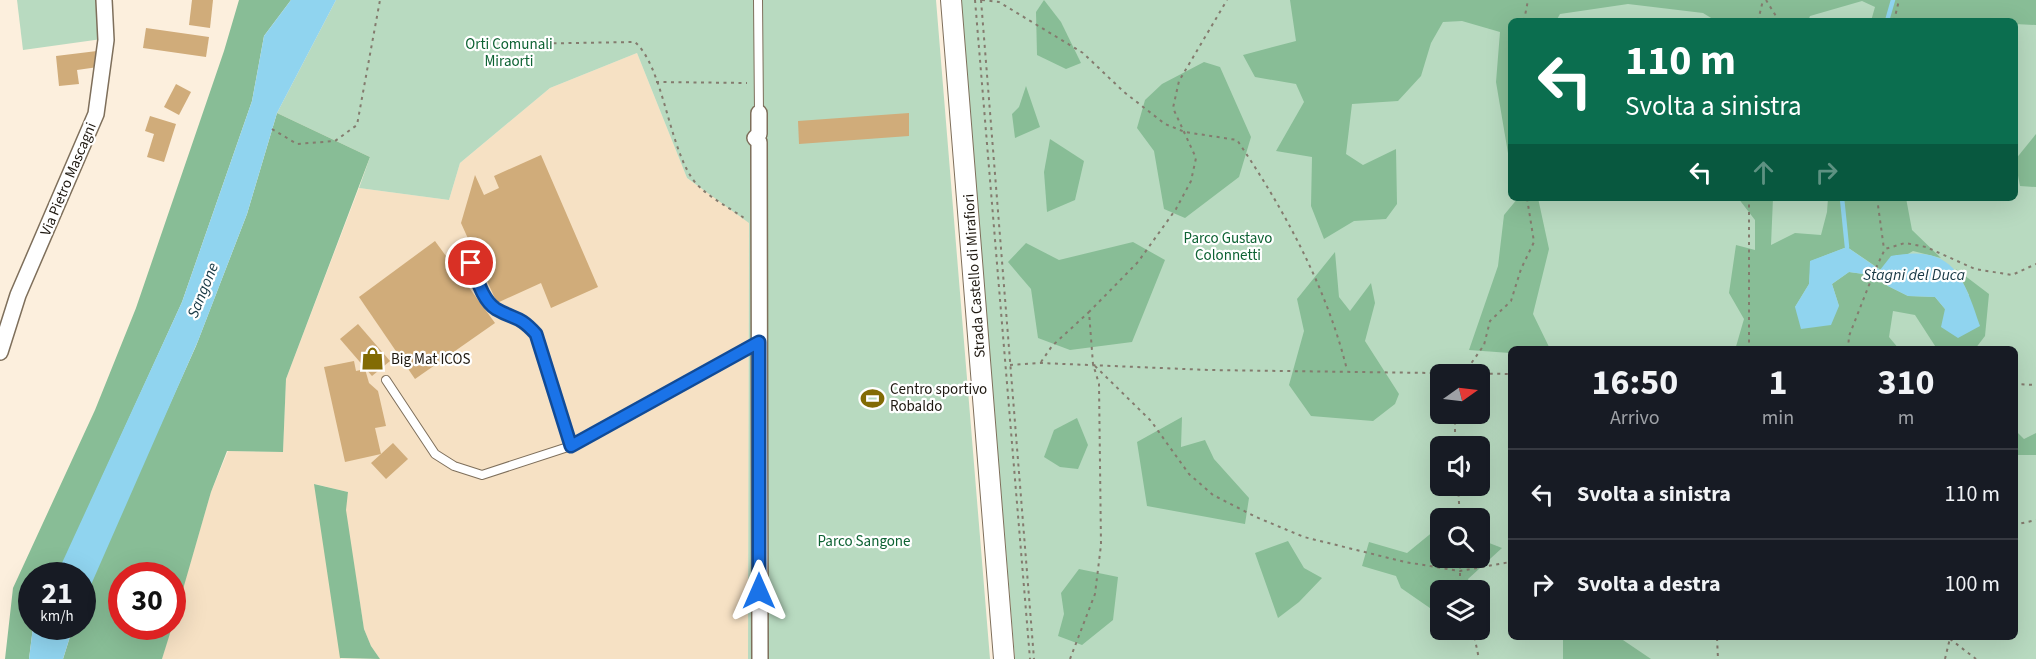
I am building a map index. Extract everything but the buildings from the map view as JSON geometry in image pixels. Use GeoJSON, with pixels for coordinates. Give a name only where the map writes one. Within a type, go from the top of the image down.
{"type":"FeatureCollection","features":[{"type":"Feature","properties":{"kind":"street","name":"Via Pietro Mascagni"},"geometry":{"type":"LineString","coordinates":[[0,352],[18,295],[96,114],[106,40],[104,0]]}},
{"type":"Feature","properties":{"kind":"street","name":"Strada Castello di Mirafiori"},"geometry":{"type":"LineString","coordinates":[[951,0],[1004,659]]}},
{"type":"Feature","properties":{"kind":"street"},"geometry":{"type":"LineString","coordinates":[[759,114],[760,659]]}},
{"type":"Feature","properties":{"kind":"lane"},"geometry":{"type":"LineString","coordinates":[[758,0],[759,114]]}},
{"type":"Feature","properties":{"kind":"lane"},"geometry":{"type":"LineString","coordinates":[[464,247],[485,297],[495,308],[523,320],[536,334],[571,446]]}},
{"type":"Feature","properties":{"kind":"lane"},"geometry":{"type":"LineString","coordinates":[[386,380],[435,454],[454,466],[482,475],[571,446],[759,342]]}},
{"type":"Feature","properties":{"kind":"path"},"geometry":{"type":"LineString","coordinates":[[272,129],[297,144],[335,141],[357,125],[380,0]]}},
{"type":"Feature","properties":{"kind":"path"},"geometry":{"type":"LineString","coordinates":[[975,0],[1030,659]]}},
{"type":"Feature","properties":{"kind":"path"},"geometry":{"type":"LineString","coordinates":[[1035,659],[981,0],[999,2],[1083,53],[1124,92],[1165,124],[1185,132],[1237,140],[1282,212],[1319,289],[1339,337],[1347,370]]}},
{"type":"Feature","properties":{"kind":"path"},"geometry":{"type":"LineString","coordinates":[[1040,363],[1052,346],[1138,262],[1176,209],[1191,181],[1196,158],[1173,108],[1179,81],[1227,0]]}},
{"type":"Feature","properties":{"kind":"path"},"geometry":{"type":"LineString","coordinates":[[1525,18],[1528,0]]}},
{"type":"Feature","properties":{"kind":"path"},"geometry":{"type":"LineString","coordinates":[[1759,18],[1764,0]]}},
{"type":"Feature","properties":{"kind":"path"},"geometry":{"type":"LineString","coordinates":[[1764,0],[1777,18]]}},
{"type":"Feature","properties":{"kind":"path"},"geometry":{"type":"LineString","coordinates":[[1895,18],[1899,0]]}},
{"type":"Feature","properties":{"kind":"path"},"geometry":{"type":"LineString","coordinates":[[516,44],[635,42],[648,57],[670,130],[690,176],[745,218],[759,220]]}},
{"type":"Feature","properties":{"kind":"path"},"geometry":{"type":"LineString","coordinates":[[656,82],[758,83]]}},
{"type":"Feature","properties":{"kind":"path"},"geometry":{"type":"LineString","coordinates":[[1470,364],[1484,345],[1490,321],[1511,300],[1521,269],[1534,242],[1527,201]]}},
{"type":"Feature","properties":{"kind":"path"},"geometry":{"type":"LineString","coordinates":[[1749,201],[1749,346]]}},
{"type":"Feature","properties":{"kind":"path"},"geometry":{"type":"LineString","coordinates":[[1876,268],[1885,249],[1877,201]]}},
{"type":"Feature","properties":{"kind":"path"},"geometry":{"type":"LineString","coordinates":[[1885,249],[1905,243],[1926,247],[1974,269],[2012,275],[2036,264]]}},
{"type":"Feature","properties":{"kind":"path"},"geometry":{"type":"LineString","coordinates":[[1848,346],[1849,336],[1873,275]]}},
{"type":"Feature","properties":{"kind":"path"},"geometry":{"type":"LineString","coordinates":[[1070,659],[1095,594],[1101,545],[1099,384],[1093,364],[1089,312]]}},
{"type":"Feature","properties":{"kind":"path"},"geometry":{"type":"LineString","coordinates":[[1005,365],[1040,363],[1208,370],[1430,373]]}},
{"type":"Feature","properties":{"kind":"path"},"geometry":{"type":"LineString","coordinates":[[1093,364],[1121,388],[1151,421],[1189,474],[1214,495],[1256,517],[1304,537],[1353,551],[1460,571],[1508,562]]}},
{"type":"Feature","properties":{"kind":"path"},"geometry":{"type":"LineString","coordinates":[[1490,374],[1508,374]]}},
{"type":"Feature","properties":{"kind":"path"},"geometry":{"type":"LineString","coordinates":[[2018,384],[2036,385]]}},
{"type":"Feature","properties":{"kind":"path"},"geometry":{"type":"LineString","coordinates":[[2018,524],[2036,520]]}},
{"type":"Feature","properties":{"kind":"path"},"geometry":{"type":"LineString","coordinates":[[1460,571],[1460,580]]}},
{"type":"Feature","properties":{"kind":"path"},"geometry":{"type":"LineString","coordinates":[[1475,640],[1479,659]]}},
{"type":"Feature","properties":{"kind":"path"},"geometry":{"type":"LineString","coordinates":[[1718,640],[1718,659]]}},
{"type":"Feature","properties":{"kind":"path"},"geometry":{"type":"LineString","coordinates":[[1945,659],[1950,640]]}},
{"type":"Feature","properties":{"kind":"path"},"geometry":{"type":"LineString","coordinates":[[1952,640],[1976,659]]}},
{"type":"Feature","properties":{"kind":"shaded area"},"geometry":{"type":"Polygon","coordinates":[[[637,53],[687,178],[749,222],[748,659],[380,659],[371,646],[364,629],[345,510],[348,492],[315,484],[341,659],[162,659],[168,640],[186,640],[186,577],[211,492],[228,451],[283,452],[286,379],[359,188],[449,200],[460,163],[550,88],[637,53]]]}},
{"type":"Feature","properties":{"kind":"green space"},"geometry":{"type":"Polygon","coordinates":[[[17,0],[99,0],[102,39],[23,50],[17,0]]]}},
{"type":"Feature","properties":{"kind":"green space"},"geometry":{"type":"Polygon","coordinates":[[[239,0],[291,0],[264,36],[252,101],[182,302],[63,562],[25,562],[95,410],[136,308],[224,51],[239,0]]]}},
{"type":"Feature","properties":{"kind":"green space","name":"Parco Sangone"},"geometry":{"type":"Polygon","coordinates":[[[336,0],[936,0],[990,659],[748,659],[749,223],[687,178],[637,53],[550,88],[460,163],[449,200],[359,188],[370,157],[277,113],[336,0]]]}},
{"type":"Feature","properties":{"kind":"green space","name":"Parco Gustavo Colonnetti"},"geometry":{"type":"Polygon","coordinates":[[[960,0],[2036,0],[2036,659],[1015,659],[960,0]]]}},
{"type":"Feature","properties":{"kind":"green space"},"geometry":{"type":"Polygon","coordinates":[[[1044,0],[1061,22],[1081,63],[1066,69],[1037,55],[1036,12],[1044,0]]]}},
{"type":"Feature","properties":{"kind":"green space"},"geometry":{"type":"Polygon","coordinates":[[[1290,0],[2036,0],[2036,25],[2018,24],[2018,18],[1872,18],[1875,7],[1862,1],[1809,18],[1711,18],[1703,13],[1628,4],[1560,14],[1558,18],[1508,18],[1508,153],[1496,82],[1500,32],[1462,21],[1443,22],[1431,43],[1421,76],[1398,101],[1352,104],[1346,154],[1363,165],[1396,149],[1397,204],[1386,219],[1354,221],[1324,239],[1311,206],[1312,157],[1276,151],[1304,102],[1296,84],[1255,77],[1243,55],[1296,41],[1290,0]]]}},
{"type":"Feature","properties":{"kind":"green space"},"geometry":{"type":"Polygon","coordinates":[[[1204,62],[1220,67],[1251,137],[1239,177],[1185,218],[1164,209],[1154,151],[1137,128],[1145,100],[1162,84],[1204,62]]]}},
{"type":"Feature","properties":{"kind":"green space"},"geometry":{"type":"Polygon","coordinates":[[[1026,86],[1040,127],[1015,138],[1012,114],[1019,107],[1026,86]]]}},
{"type":"Feature","properties":{"kind":"green space"},"geometry":{"type":"Polygon","coordinates":[[[277,113],[370,157],[286,379],[283,452],[227,451],[211,492],[186,579],[186,562],[108,562],[108,640],[168,640],[162,659],[63,659],[69,640],[96,640],[96,568],[196,346],[247,214],[277,113]]]}},
{"type":"Feature","properties":{"kind":"green space"},"geometry":{"type":"Polygon","coordinates":[[[2036,134],[2036,187],[2020,186],[2018,156],[2036,134]]]}},
{"type":"Feature","properties":{"kind":"green space"},"geometry":{"type":"Polygon","coordinates":[[[1050,139],[1084,161],[1075,200],[1047,212],[1044,172],[1050,139]]]}},
{"type":"Feature","properties":{"kind":"green space"},"geometry":{"type":"Polygon","coordinates":[[[1516,201],[1539,201],[1549,249],[1533,314],[1549,346],[1508,346],[1508,353],[1469,350],[1498,266],[1504,215],[1516,201]]]}},
{"type":"Feature","properties":{"kind":"green space"},"geometry":{"type":"Polygon","coordinates":[[[1740,201],[1773,201],[1771,245],[1795,233],[1821,235],[1828,201],[1907,201],[1912,230],[1941,258],[1913,251],[1881,270],[1847,247],[1811,261],[1809,284],[1795,307],[1839,306],[1832,284],[1849,272],[1878,276],[1888,286],[1908,296],[1935,297],[1945,309],[1969,295],[1956,269],[1989,294],[1985,336],[1977,346],[1935,346],[1915,315],[1893,311],[1889,337],[1896,346],[1736,346],[1744,319],[1729,293],[1736,245],[1755,250],[1755,220],[1740,201]]]}},
{"type":"Feature","properties":{"kind":"green space"},"geometry":{"type":"Polygon","coordinates":[[[1133,242],[1165,260],[1132,342],[1070,350],[1038,338],[1031,289],[1008,262],[1026,243],[1059,260],[1133,242]]]}},
{"type":"Feature","properties":{"kind":"green space"},"geometry":{"type":"Polygon","coordinates":[[[1335,252],[1339,297],[1350,311],[1371,283],[1375,303],[1365,341],[1399,394],[1395,404],[1373,421],[1311,416],[1289,385],[1304,331],[1297,299],[1335,252]]]}},
{"type":"Feature","properties":{"kind":"green space"},"geometry":{"type":"Polygon","coordinates":[[[1182,417],[1181,447],[1205,440],[1214,459],[1249,498],[1245,524],[1147,506],[1137,442],[1182,417]]]}},
{"type":"Feature","properties":{"kind":"green space"},"geometry":{"type":"Polygon","coordinates":[[[1077,418],[1088,445],[1078,469],[1060,467],[1044,457],[1054,430],[1077,418]]]}},
{"type":"Feature","properties":{"kind":"green space"},"geometry":{"type":"Polygon","coordinates":[[[2018,433],[2024,439],[2036,433],[2036,455],[2018,455],[2018,433]]]}},
{"type":"Feature","properties":{"kind":"green space"},"geometry":{"type":"Polygon","coordinates":[[[314,484],[348,492],[346,510],[364,629],[371,646],[380,659],[340,658],[314,484]]]}},
{"type":"Feature","properties":{"kind":"green space"},"geometry":{"type":"Polygon","coordinates":[[[1430,534],[1430,568],[1480,568],[1468,580],[1430,580],[1430,608],[1401,588],[1396,576],[1362,566],[1369,542],[1407,553],[1430,534]]]}},
{"type":"Feature","properties":{"kind":"green space"},"geometry":{"type":"Polygon","coordinates":[[[1288,541],[1304,568],[1322,578],[1299,602],[1278,618],[1255,553],[1288,541]]]}},
{"type":"Feature","properties":{"kind":"green space"},"geometry":{"type":"Polygon","coordinates":[[[1490,543],[1502,548],[1490,559],[1490,543]]]}},
{"type":"Feature","properties":{"kind":"green space"},"geometry":{"type":"Polygon","coordinates":[[[1079,569],[1118,577],[1113,620],[1082,645],[1058,636],[1064,614],[1061,593],[1079,569]]]}},
{"type":"Feature","properties":{"kind":"green space"},"geometry":{"type":"Polygon","coordinates":[[[18,577],[18,640],[31,640],[29,659],[5,659],[13,588],[18,577]]]}},
{"type":"Feature","properties":{"kind":"green space"},"geometry":{"type":"Polygon","coordinates":[[[1563,640],[1623,640],[1651,659],[1563,659],[1563,640]]]}},
{"type":"Feature","properties":{"kind":"water","name":"Sangone"},"geometry":{"type":"Polygon","coordinates":[[[291,0],[336,0],[277,113],[247,214],[198,341],[96,573],[96,562],[62,562],[182,302],[252,101],[264,36],[291,0]]]}},
{"type":"Feature","properties":{"kind":"water","name":"Stagni del Duca"},"geometry":{"type":"Polygon","coordinates":[[[1847,247],[1880,270],[1891,256],[1912,253],[1941,259],[1952,267],[1960,278],[1980,326],[1958,338],[1941,327],[1945,309],[1935,297],[1908,296],[1888,286],[1878,276],[1849,272],[1832,284],[1839,306],[1831,325],[1801,329],[1795,307],[1809,284],[1810,261],[1847,247]]]}},
{"type":"Feature","properties":{"kind":"water"},"geometry":{"type":"Polygon","coordinates":[[[31,640],[69,640],[63,659],[29,659],[31,640]]]}},
{"type":"Feature","properties":{"kind":"waterway"},"geometry":{"type":"LineString","coordinates":[[1888,18],[1893,0]]}},
{"type":"Feature","properties":{"kind":"waterway"},"geometry":{"type":"LineString","coordinates":[[1842,201],[1847,247]]}},
{"type":"Feature","properties":{"kind":"place","name":"Big Mat ICOS"},"geometry":{"type":"Point","coordinates":[373,359]}},
{"type":"Feature","properties":{"kind":"place","name":"Centro sportivo Robaldo"},"geometry":{"type":"Point","coordinates":[872,398]}},
{"type":"Feature","properties":{"kind":"route"},"geometry":{"type":"LineString","coordinates":[[471,263],[485,297],[495,308],[523,320],[536,334],[571,446],[759,342],[759,591]]}},
{"type":"Feature","properties":{"kind":"park label","name":"Orti Comunali Miraorti"},"geometry":{"type":"Point","coordinates":[509,52]}}]}
